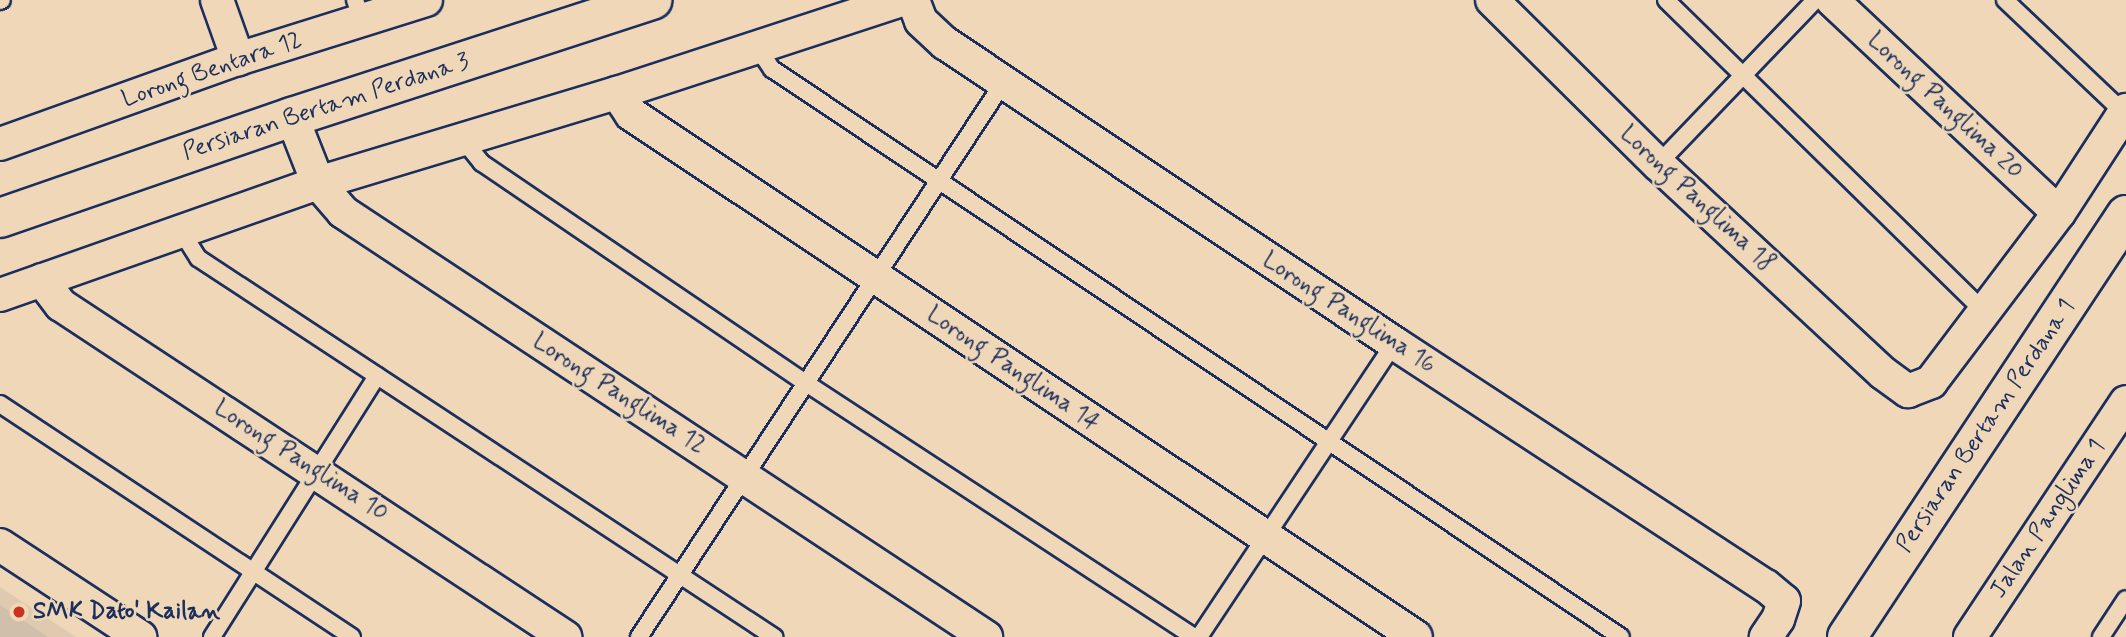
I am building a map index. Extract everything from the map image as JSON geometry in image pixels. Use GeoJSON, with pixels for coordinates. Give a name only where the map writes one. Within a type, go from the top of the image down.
{"type":"FeatureCollection","features":[{"type":"Feature","properties":{"kind":"street"},"geometry":{"type":"LineString","coordinates":[[218,0],[239,59]]}},
{"type":"Feature","properties":{"kind":"street","name":"Lorong Bentara 12"},"geometry":{"type":"LineString","coordinates":[[0,144],[239,59],[359,10],[426,0]]}},
{"type":"Feature","properties":{"kind":"street","name":"Persiaran Bertam Perdana 3"},"geometry":{"type":"LineString","coordinates":[[0,218],[292,117],[652,0]]}},
{"type":"Feature","properties":{"kind":"street"},"geometry":{"type":"LineString","coordinates":[[0,295],[180,229],[318,183],[464,141],[902,0]]}},
{"type":"Feature","properties":{"kind":"street","name":"Lorong Panglima 16"},"geometry":{"type":"LineString","coordinates":[[913,0],[921,21],[945,43],[1003,83],[1766,586],[1784,601],[1772,628]]}},
{"type":"Feature","properties":{"kind":"street","name":"Lorong Panglima 18"},"geometry":{"type":"LineString","coordinates":[[1492,0],[1658,164],[1883,373],[1908,391],[1931,382],[1985,312]]}},
{"type":"Feature","properties":{"kind":"street","name":"Lorong Panglima 20"},"geometry":{"type":"LineString","coordinates":[[1832,0],[2059,213]]}},
{"type":"Feature","properties":{"kind":"street","name":"Lorong Panglima 14"},"geometry":{"type":"LineString","coordinates":[[617,93],[631,114],[1416,637]]}},
{"type":"Feature","properties":{"kind":"street"},"geometry":{"type":"LineString","coordinates":[[1985,312],[2059,213],[2125,112]]}},
{"type":"Feature","properties":{"kind":"street","name":"Lorong Panglima 12"},"geometry":{"type":"LineString","coordinates":[[292,117],[318,183],[344,212],[986,637]]}},
{"type":"Feature","properties":{"kind":"street","name":"Persiaran Bertam Perdana 1"},"geometry":{"type":"LineString","coordinates":[[1847,637],[2126,215]]}},
{"type":"Feature","properties":{"kind":"street","name":"Lorong Panglima 10"},"geometry":{"type":"LineString","coordinates":[[42,280],[61,304],[565,637]]}},
{"type":"Feature","properties":{"kind":"street","name":"Jalan Panglima 1"},"geometry":{"type":"LineString","coordinates":[[1970,637],[2126,402]]}},
{"type":"Feature","properties":{"kind":"street"},"geometry":{"type":"LineString","coordinates":[[0,545],[140,637]]}},
{"type":"Feature","properties":{"kind":"lane"},"geometry":{"type":"LineString","coordinates":[[1665,0],[1985,312]]}},
{"type":"Feature","properties":{"kind":"lane"},"geometry":{"type":"LineString","coordinates":[[1658,164],[1815,0]]}},
{"type":"Feature","properties":{"kind":"lane"},"geometry":{"type":"LineString","coordinates":[[2005,0],[2125,112]]}},
{"type":"Feature","properties":{"kind":"lane"},"geometry":{"type":"LineString","coordinates":[[757,47],[772,69],[1328,444],[1621,637]]}},
{"type":"Feature","properties":{"kind":"lane"},"geometry":{"type":"LineString","coordinates":[[639,637],[1003,83]]}},
{"type":"Feature","properties":{"kind":"lane"},"geometry":{"type":"LineString","coordinates":[[464,141],[482,163],[806,383],[1194,637]]}},
{"type":"Feature","properties":{"kind":"lane"},"geometry":{"type":"LineString","coordinates":[[180,229],[198,258],[774,637]]}},
{"type":"Feature","properties":{"kind":"lane"},"geometry":{"type":"LineString","coordinates":[[1199,637],[1394,343]]}},
{"type":"Feature","properties":{"kind":"lane"},"geometry":{"type":"LineString","coordinates":[[212,637],[377,376]]}},
{"type":"Feature","properties":{"kind":"lane"},"geometry":{"type":"LineString","coordinates":[[0,404],[352,637]]}},
{"type":"Feature","properties":{"kind":"lane"},"geometry":{"type":"LineString","coordinates":[[2101,637],[2126,599]]}},
{"type":"Feature","properties":{"kind":"shaded area","name":"SMK Dato' Kailan"},"geometry":{"type":"Polygon","coordinates":[[[0,587],[76,637],[0,637],[0,587]]]}},
{"type":"Feature","properties":{"kind":"shaded area"},"geometry":{"type":"Polygon","coordinates":[[[0,605],[48,637],[0,637],[0,605]]]}},
{"type":"Feature","properties":{"kind":"place","name":"SMK Dato' Kailan"},"geometry":{"type":"Point","coordinates":[19,612]}}]}
